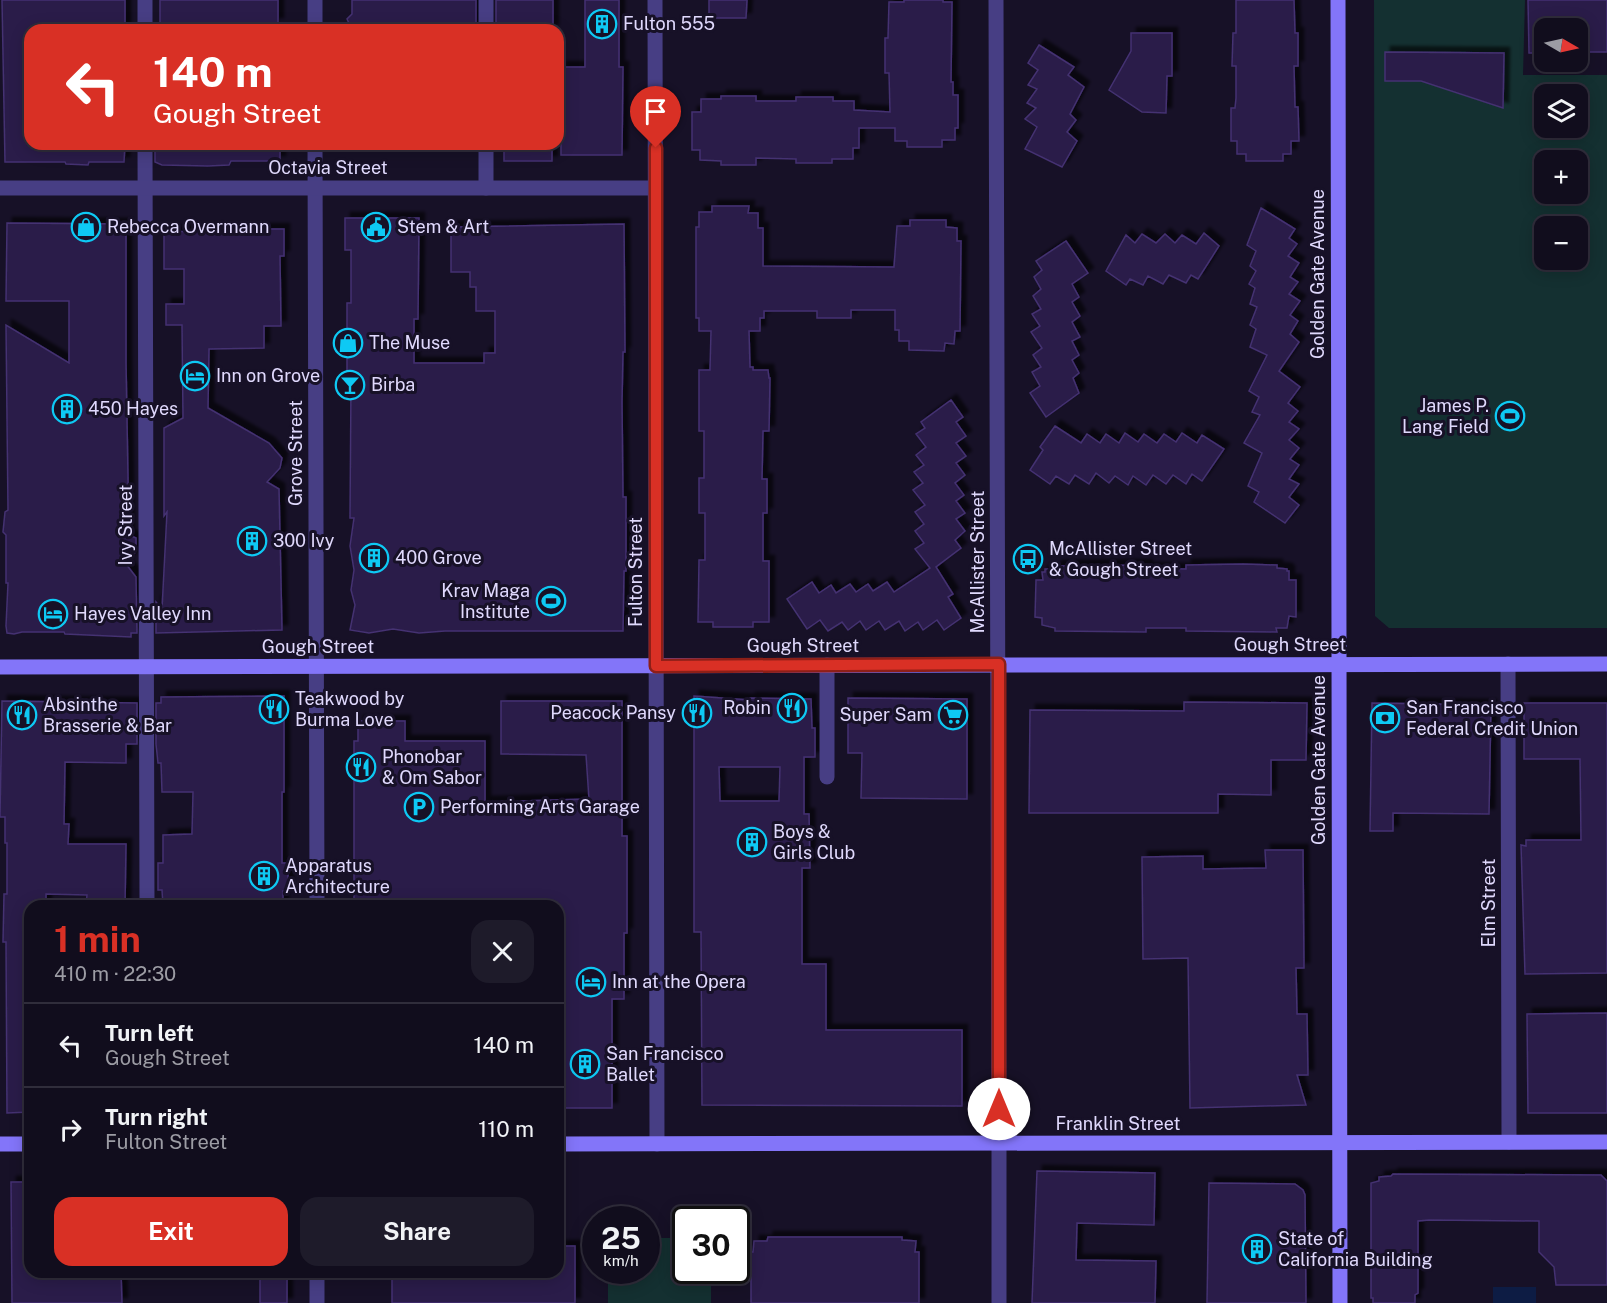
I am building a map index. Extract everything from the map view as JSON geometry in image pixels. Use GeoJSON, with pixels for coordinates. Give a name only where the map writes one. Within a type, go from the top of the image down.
{"type":"FeatureCollection","features":[{"type":"Feature","properties":{"kind":"main road","name":"Golden Gate Avenue"},"geometry":{"type":"LineString","coordinates":[[1338,0],[1340,1303]]}},
{"type":"Feature","properties":{"kind":"main road","name":"Gough Street"},"geometry":{"type":"LineString","coordinates":[[0,667],[1607,664]]}},
{"type":"Feature","properties":{"kind":"main road","name":"Franklin Street"},"geometry":{"type":"LineString","coordinates":[[564,1144],[1607,1142]]}},
{"type":"Feature","properties":{"kind":"main road"},"geometry":{"type":"LineString","coordinates":[[0,1144],[24,1144]]}},
{"type":"Feature","properties":{"kind":"street"},"geometry":{"type":"LineString","coordinates":[[145,0],[145,24]]}},
{"type":"Feature","properties":{"kind":"street"},"geometry":{"type":"LineString","coordinates":[[315,0],[315,24]]}},
{"type":"Feature","properties":{"kind":"street"},"geometry":{"type":"LineString","coordinates":[[486,0],[486,24]]}},
{"type":"Feature","properties":{"kind":"street","name":"Fulton Street"},"geometry":{"type":"LineString","coordinates":[[655,0],[657,1144]]}},
{"type":"Feature","properties":{"kind":"street","name":"McAllister Street"},"geometry":{"type":"LineString","coordinates":[[996,0],[999,1303]]}},
{"type":"Feature","properties":{"kind":"street","name":"Ivy Street"},"geometry":{"type":"LineString","coordinates":[[145,150],[147,900]]}},
{"type":"Feature","properties":{"kind":"street","name":"Grove Street"},"geometry":{"type":"LineString","coordinates":[[315,150],[317,900]]}},
{"type":"Feature","properties":{"kind":"street"},"geometry":{"type":"LineString","coordinates":[[486,150],[486,188]]}},
{"type":"Feature","properties":{"kind":"street","name":"Octavia Street"},"geometry":{"type":"LineString","coordinates":[[0,188],[655,188]]}},
{"type":"Feature","properties":{"kind":"street","name":"Elm Street"},"geometry":{"type":"LineString","coordinates":[[1508,664],[1509,1142]]}},
{"type":"Feature","properties":{"kind":"street"},"geometry":{"type":"LineString","coordinates":[[827,665],[827,777]]}},
{"type":"Feature","properties":{"kind":"street"},"geometry":{"type":"LineString","coordinates":[[317,1278],[317,1303]]}},
{"type":"Feature","properties":{"kind":"green space"},"geometry":{"type":"Polygon","coordinates":[[[1374,0],[1525,0],[1523,75],[1607,75],[1607,628],[1389,628],[1375,616],[1374,0]]]}},
{"type":"Feature","properties":{"kind":"green space"},"geometry":{"type":"Polygon","coordinates":[[[660,1238],[672,1238],[672,1284],[711,1284],[711,1303],[608,1303],[608,1284],[660,1284],[660,1238]]]}},
{"type":"Feature","properties":{"kind":"water"},"geometry":{"type":"Polygon","coordinates":[[[1493,1287],[1536,1287],[1536,1303],[1493,1303],[1493,1287]]]}},
{"type":"Feature","properties":{"kind":"building"},"geometry":{"type":"Polygon","coordinates":[[[2,0],[125,0],[125,24],[24,24],[24,150],[125,150],[124,162],[89,162],[88,165],[66,164],[65,162],[5,162],[2,0]]]}},
{"type":"Feature","properties":{"kind":"building"},"geometry":{"type":"Polygon","coordinates":[[[160,0],[278,0],[278,23],[160,24],[160,0]]]}},
{"type":"Feature","properties":{"kind":"building"},"geometry":{"type":"Polygon","coordinates":[[[352,0],[476,0],[476,24],[349,24],[347,19],[352,14],[352,0]]]}},
{"type":"Feature","properties":{"kind":"building"},"geometry":{"type":"Polygon","coordinates":[[[496,0],[553,0],[553,24],[496,24],[496,0]]]}},
{"type":"Feature","properties":{"kind":"building"},"geometry":{"type":"Polygon","coordinates":[[[585,0],[619,0],[619,67],[623,67],[622,155],[561,155],[561,150],[564,150],[564,67],[585,67],[585,0]]]}},
{"type":"Feature","properties":{"kind":"building"},"geometry":{"type":"Polygon","coordinates":[[[709,0],[747,0],[746,18],[709,18],[709,0]]]}},
{"type":"Feature","properties":{"kind":"building"},"geometry":{"type":"Polygon","coordinates":[[[904,0],[952,2],[951,82],[953,82],[953,95],[958,95],[958,128],[955,128],[955,140],[942,140],[942,147],[907,147],[907,141],[895,141],[895,128],[859,128],[859,148],[853,148],[853,159],[832,159],[832,163],[796,163],[796,159],[756,158],[756,165],[721,165],[721,161],[700,160],[700,150],[692,150],[692,112],[701,112],[701,99],[721,99],[721,96],[756,96],[756,101],[796,101],[796,97],[833,97],[833,101],[854,101],[854,110],[890,112],[889,73],[885,73],[885,38],[888,38],[889,2],[904,2],[904,0]]]}},
{"type":"Feature","properties":{"kind":"building"},"geometry":{"type":"Polygon","coordinates":[[[1236,0],[1294,0],[1295,33],[1298,33],[1298,66],[1294,66],[1299,141],[1291,141],[1291,154],[1283,154],[1283,161],[1246,161],[1246,154],[1237,154],[1237,141],[1231,141],[1231,108],[1235,108],[1236,98],[1236,66],[1232,66],[1233,33],[1236,33],[1236,0]]]}},
{"type":"Feature","properties":{"kind":"building"},"geometry":{"type":"Polygon","coordinates":[[[1528,0],[1607,0],[1607,52],[1588,52],[1588,18],[1534,18],[1534,53],[1529,53],[1528,0]]]}},
{"type":"Feature","properties":{"kind":"building"},"geometry":{"type":"Polygon","coordinates":[[[1131,33],[1172,33],[1172,76],[1167,76],[1166,113],[1142,112],[1109,90],[1131,51],[1131,33]]]}},
{"type":"Feature","properties":{"kind":"building"},"geometry":{"type":"Polygon","coordinates":[[[1039,45],[1074,67],[1068,75],[1084,87],[1070,114],[1076,120],[1067,132],[1077,141],[1062,167],[1025,149],[1037,127],[1025,119],[1036,108],[1027,103],[1037,89],[1028,85],[1038,70],[1028,63],[1039,45]]]}},
{"type":"Feature","properties":{"kind":"building"},"geometry":{"type":"Polygon","coordinates":[[[1385,52],[1504,53],[1503,108],[1421,81],[1385,81],[1385,52]]]}},
{"type":"Feature","properties":{"kind":"building"},"geometry":{"type":"Polygon","coordinates":[[[155,150],[280,150],[280,161],[231,161],[229,165],[208,166],[162,165],[155,162],[155,150]]]}},
{"type":"Feature","properties":{"kind":"building"},"geometry":{"type":"Polygon","coordinates":[[[504,150],[552,150],[552,161],[504,161],[504,150]]]}},
{"type":"Feature","properties":{"kind":"building"},"geometry":{"type":"Polygon","coordinates":[[[712,206],[749,206],[748,213],[758,213],[758,228],[763,228],[763,266],[894,267],[897,226],[910,226],[910,220],[946,220],[946,227],[957,228],[957,241],[961,241],[960,331],[955,331],[954,344],[945,343],[944,351],[909,350],[909,341],[899,341],[899,330],[895,330],[895,310],[851,310],[851,318],[817,318],[817,311],[764,311],[764,318],[760,318],[760,331],[749,331],[750,367],[753,367],[753,370],[768,370],[770,378],[769,431],[763,431],[762,479],[767,479],[767,513],[763,513],[763,561],[769,561],[769,622],[753,622],[753,627],[713,627],[713,622],[698,622],[699,560],[705,560],[705,513],[699,513],[699,478],[704,478],[704,431],[699,431],[699,370],[710,370],[711,331],[699,331],[699,318],[696,318],[696,227],[699,227],[699,212],[712,212],[712,206]]]}},
{"type":"Feature","properties":{"kind":"building"},"geometry":{"type":"Polygon","coordinates":[[[1261,208],[1295,229],[1289,238],[1297,244],[1288,256],[1299,263],[1290,277],[1298,282],[1289,294],[1300,301],[1290,315],[1298,321],[1290,334],[1299,342],[1279,371],[1300,387],[1288,403],[1298,411],[1289,422],[1299,429],[1289,440],[1299,448],[1290,459],[1299,465],[1289,479],[1299,484],[1289,497],[1299,505],[1285,523],[1254,502],[1259,492],[1248,486],[1262,453],[1244,443],[1260,415],[1252,412],[1259,397],[1249,391],[1267,355],[1250,347],[1256,329],[1250,325],[1257,307],[1250,304],[1255,288],[1249,284],[1256,271],[1250,266],[1256,251],[1247,245],[1261,208]]]}},
{"type":"Feature","properties":{"kind":"building"},"geometry":{"type":"Polygon","coordinates":[[[345,218],[419,218],[418,319],[414,319],[414,363],[484,363],[484,353],[495,353],[495,311],[476,311],[476,287],[470,287],[470,272],[451,272],[451,227],[624,224],[625,352],[623,352],[622,402],[626,571],[624,571],[623,631],[419,633],[393,629],[369,633],[350,630],[355,605],[351,590],[354,570],[350,546],[354,518],[350,518],[351,385],[347,385],[347,303],[351,303],[351,250],[345,250],[345,218]]]}},
{"type":"Feature","properties":{"kind":"building"},"geometry":{"type":"Polygon","coordinates":[[[7,223],[126,224],[129,535],[136,538],[136,551],[126,564],[136,577],[137,633],[131,633],[131,637],[65,634],[64,632],[7,633],[8,583],[6,583],[6,535],[3,532],[5,512],[8,510],[6,325],[69,363],[69,301],[6,301],[7,223]]]}},
{"type":"Feature","properties":{"kind":"building"},"geometry":{"type":"Polygon","coordinates":[[[209,229],[284,229],[284,256],[280,256],[281,326],[264,326],[264,348],[209,349],[208,408],[269,443],[282,458],[280,468],[267,482],[279,489],[282,630],[156,633],[156,602],[162,609],[167,512],[164,516],[164,428],[183,418],[182,325],[166,325],[166,304],[184,304],[184,269],[164,269],[164,232],[209,231],[209,229]]]}},
{"type":"Feature","properties":{"kind":"building"},"geometry":{"type":"Polygon","coordinates":[[[1204,233],[1219,246],[1198,279],[1191,275],[1186,283],[1169,275],[1163,284],[1148,276],[1143,285],[1130,279],[1126,285],[1106,271],[1126,235],[1135,243],[1142,234],[1156,243],[1165,234],[1175,243],[1182,235],[1196,244],[1204,233]]]}},
{"type":"Feature","properties":{"kind":"building"},"geometry":{"type":"Polygon","coordinates":[[[1066,241],[1088,273],[1072,284],[1079,297],[1072,302],[1080,316],[1072,322],[1080,337],[1072,341],[1079,355],[1072,360],[1079,373],[1073,378],[1079,393],[1046,417],[1030,393],[1040,386],[1032,372],[1041,367],[1033,355],[1042,348],[1031,332],[1040,326],[1032,314],[1041,309],[1033,296],[1041,289],[1034,277],[1042,270],[1036,261],[1066,241]]]}},
{"type":"Feature","properties":{"kind":"building"},"geometry":{"type":"Polygon","coordinates":[[[951,400],[963,417],[956,422],[966,436],[956,443],[966,456],[956,463],[965,475],[955,483],[964,495],[956,501],[965,513],[956,519],[965,531],[955,540],[961,548],[936,567],[953,594],[948,597],[961,618],[944,630],[937,620],[923,630],[918,622],[905,631],[899,621],[885,630],[879,621],[866,630],[860,621],[848,630],[842,622],[828,631],[820,620],[807,629],[787,599],[812,582],[819,593],[831,585],[836,593],[850,584],[856,592],[868,584],[873,591],[887,582],[894,592],[930,568],[915,549],[924,543],[915,531],[924,524],[915,512],[925,505],[913,490],[923,483],[914,472],[924,465],[916,455],[926,447],[916,434],[925,428],[921,422],[951,400]]]}},
{"type":"Feature","properties":{"kind":"building"},"geometry":{"type":"Polygon","coordinates":[[[1055,426],[1081,443],[1087,434],[1100,443],[1106,434],[1119,443],[1125,433],[1138,442],[1144,434],[1157,443],[1164,434],[1176,442],[1182,433],[1197,443],[1202,435],[1224,449],[1202,481],[1192,474],[1186,484],[1173,475],[1166,484],[1153,475],[1146,485],[1133,476],[1128,485],[1115,476],[1109,483],[1096,473],[1089,484],[1075,475],[1069,484],[1056,476],[1050,484],[1030,470],[1043,450],[1040,447],[1055,426]]]}},
{"type":"Feature","properties":{"kind":"building"},"geometry":{"type":"Polygon","coordinates":[[[1147,565],[1146,568],[1186,569],[1186,565],[1277,565],[1277,568],[1289,571],[1289,580],[1296,580],[1296,617],[1289,616],[1287,628],[1276,628],[1277,632],[1186,631],[1186,628],[1146,628],[1146,632],[1055,631],[1055,628],[1042,625],[1042,618],[1035,617],[1036,580],[1043,580],[1042,572],[1045,572],[1045,569],[1056,569],[1056,566],[1147,565]]]}},
{"type":"Feature","properties":{"kind":"building"},"geometry":{"type":"Polygon","coordinates":[[[284,696],[282,863],[288,863],[288,891],[283,891],[283,900],[163,900],[162,890],[158,890],[158,863],[163,863],[163,835],[192,834],[193,792],[162,792],[161,763],[158,763],[156,744],[156,703],[161,703],[161,697],[284,696]]]}},
{"type":"Feature","properties":{"kind":"building"},"geometry":{"type":"Polygon","coordinates":[[[694,696],[750,700],[750,698],[811,699],[812,728],[815,728],[815,757],[804,757],[804,814],[809,814],[810,868],[802,868],[802,964],[826,964],[826,1030],[962,1030],[962,1106],[702,1105],[701,932],[694,932],[694,696]],[[719,767],[720,801],[779,801],[780,767],[719,767]]]}},
{"type":"Feature","properties":{"kind":"building"},"geometry":{"type":"Polygon","coordinates":[[[848,698],[967,699],[967,799],[861,798],[862,753],[848,753],[848,698]]]}},
{"type":"Feature","properties":{"kind":"building"},"geometry":{"type":"Polygon","coordinates":[[[2,701],[137,703],[137,744],[126,744],[126,763],[65,762],[64,824],[69,824],[68,844],[126,844],[125,900],[87,900],[87,895],[46,894],[46,900],[24,900],[24,1112],[7,1113],[6,942],[3,942],[4,894],[7,894],[7,843],[5,843],[5,817],[0,817],[2,701]]]}},
{"type":"Feature","properties":{"kind":"building"},"geometry":{"type":"Polygon","coordinates":[[[501,701],[622,701],[622,836],[627,836],[627,933],[624,933],[624,999],[612,999],[612,1108],[564,1108],[564,900],[354,900],[354,741],[358,741],[358,721],[405,721],[405,741],[485,741],[485,802],[589,799],[586,755],[501,754],[501,701]]]}},
{"type":"Feature","properties":{"kind":"building"},"geometry":{"type":"Polygon","coordinates":[[[1184,702],[1307,703],[1306,760],[1271,760],[1271,795],[1218,794],[1218,813],[1029,813],[1030,710],[1184,711],[1184,702]]]}},
{"type":"Feature","properties":{"kind":"building"},"geometry":{"type":"Polygon","coordinates":[[[1372,703],[1491,705],[1489,814],[1393,813],[1393,831],[1370,831],[1372,703]]]}},
{"type":"Feature","properties":{"kind":"building"},"geometry":{"type":"Polygon","coordinates":[[[1524,703],[1607,703],[1607,973],[1525,974],[1521,845],[1526,846],[1526,840],[1581,840],[1580,759],[1524,759],[1524,703]]]}},
{"type":"Feature","properties":{"kind":"building"},"geometry":{"type":"Polygon","coordinates":[[[1265,850],[1303,850],[1304,968],[1296,968],[1297,1014],[1307,1014],[1308,1075],[1297,1075],[1306,1105],[1190,1108],[1188,958],[1143,959],[1142,857],[1203,856],[1203,869],[1266,868],[1265,850]]]}},
{"type":"Feature","properties":{"kind":"building"},"geometry":{"type":"Polygon","coordinates":[[[1607,1013],[1607,1113],[1528,1113],[1527,1014],[1607,1013]]]}},
{"type":"Feature","properties":{"kind":"building"},"geometry":{"type":"Polygon","coordinates":[[[1037,1171],[1155,1173],[1154,1225],[1077,1223],[1076,1260],[1156,1261],[1155,1303],[1032,1303],[1037,1171]]]}},
{"type":"Feature","properties":{"kind":"building"},"geometry":{"type":"Polygon","coordinates":[[[1393,1174],[1601,1175],[1607,1181],[1607,1285],[1556,1285],[1554,1267],[1539,1252],[1539,1221],[1429,1220],[1418,1221],[1418,1293],[1415,1295],[1415,1303],[1373,1303],[1373,1298],[1371,1298],[1371,1183],[1379,1181],[1379,1177],[1393,1174]]]}},
{"type":"Feature","properties":{"kind":"building"},"geometry":{"type":"Polygon","coordinates":[[[11,1182],[24,1182],[24,1278],[121,1278],[122,1303],[12,1303],[11,1182]]]}},
{"type":"Feature","properties":{"kind":"building","name":"State of California Building"},"geometry":{"type":"Polygon","coordinates":[[[1209,1183],[1295,1184],[1303,1190],[1305,1195],[1306,1303],[1207,1303],[1209,1183]]]}},
{"type":"Feature","properties":{"kind":"building"},"geometry":{"type":"Polygon","coordinates":[[[768,1237],[902,1237],[902,1240],[916,1241],[915,1252],[919,1252],[919,1303],[751,1303],[751,1252],[753,1252],[754,1241],[767,1241],[768,1237]]]}},
{"type":"Feature","properties":{"kind":"building"},"geometry":{"type":"Polygon","coordinates":[[[564,1246],[575,1246],[575,1303],[392,1303],[392,1278],[564,1278],[564,1246]]]}},
{"type":"Feature","properties":{"kind":"building"},"geometry":{"type":"Polygon","coordinates":[[[260,1278],[287,1279],[287,1303],[260,1303],[260,1278]]]}},
{"type":"Feature","properties":{"kind":"place","name":"Fulton 555"},"geometry":{"type":"Point","coordinates":[602,24]}},
{"type":"Feature","properties":{"kind":"place","name":"Rebecca Overmann"},"geometry":{"type":"Point","coordinates":[86,227]}},
{"type":"Feature","properties":{"kind":"place","name":"Stem & Art"},"geometry":{"type":"Point","coordinates":[376,227]}},
{"type":"Feature","properties":{"kind":"place","name":"The Muse"},"geometry":{"type":"Point","coordinates":[348,343]}},
{"type":"Feature","properties":{"kind":"place","name":"Inn on Grove"},"geometry":{"type":"Point","coordinates":[195,376]}},
{"type":"Feature","properties":{"kind":"place","name":"Birba"},"geometry":{"type":"Point","coordinates":[350,385]}},
{"type":"Feature","properties":{"kind":"place","name":"450 Hayes"},"geometry":{"type":"Point","coordinates":[67,409]}},
{"type":"Feature","properties":{"kind":"place","name":"James P. Lang Field"},"geometry":{"type":"Point","coordinates":[1510,416]}},
{"type":"Feature","properties":{"kind":"place","name":"300 Ivy"},"geometry":{"type":"Point","coordinates":[252,541]}},
{"type":"Feature","properties":{"kind":"place","name":"400 Grove"},"geometry":{"type":"Point","coordinates":[374,558]}},
{"type":"Feature","properties":{"kind":"place","name":"McAllister Street & Gough Street"},"geometry":{"type":"Point","coordinates":[1028,559]}},
{"type":"Feature","properties":{"kind":"place","name":"Krav Maga Institute"},"geometry":{"type":"Point","coordinates":[551,601]}},
{"type":"Feature","properties":{"kind":"place","name":"Hayes Valley Inn"},"geometry":{"type":"Point","coordinates":[53,614]}},
{"type":"Feature","properties":{"kind":"place","name":"Robin"},"geometry":{"type":"Point","coordinates":[792,708]}},
{"type":"Feature","properties":{"kind":"place","name":"Teakwood by Burma Love"},"geometry":{"type":"Point","coordinates":[274,709]}},
{"type":"Feature","properties":{"kind":"place","name":"Peacock Pansy"},"geometry":{"type":"Point","coordinates":[697,713]}},
{"type":"Feature","properties":{"kind":"place","name":"Absinthe Brasserie & Bar"},"geometry":{"type":"Point","coordinates":[22,715]}},
{"type":"Feature","properties":{"kind":"place","name":"Super Sam"},"geometry":{"type":"Point","coordinates":[953,715]}},
{"type":"Feature","properties":{"kind":"place","name":"San Francisco Federal Credit Union"},"geometry":{"type":"Point","coordinates":[1385,718]}},
{"type":"Feature","properties":{"kind":"place","name":"Phonobar & Om Sabor"},"geometry":{"type":"Point","coordinates":[361,767]}},
{"type":"Feature","properties":{"kind":"place","name":"Performing Arts Garage"},"geometry":{"type":"Point","coordinates":[419,807]}},
{"type":"Feature","properties":{"kind":"place","name":"Boys & Girls Club"},"geometry":{"type":"Point","coordinates":[752,842]}},
{"type":"Feature","properties":{"kind":"place","name":"Apparatus Architecture"},"geometry":{"type":"Point","coordinates":[264,876]}},
{"type":"Feature","properties":{"kind":"place","name":"Inn at the Opera"},"geometry":{"type":"Point","coordinates":[591,982]}},
{"type":"Feature","properties":{"kind":"place","name":"San Francisco Ballet"},"geometry":{"type":"Point","coordinates":[585,1064]}},
{"type":"Feature","properties":{"kind":"place","name":"State of California Building"},"geometry":{"type":"Point","coordinates":[1257,1249]}},
{"type":"Feature","properties":{"kind":"route"},"geometry":{"type":"LineString","coordinates":[[656,148],[656,666],[999,664],[999,1109]]}}]}
